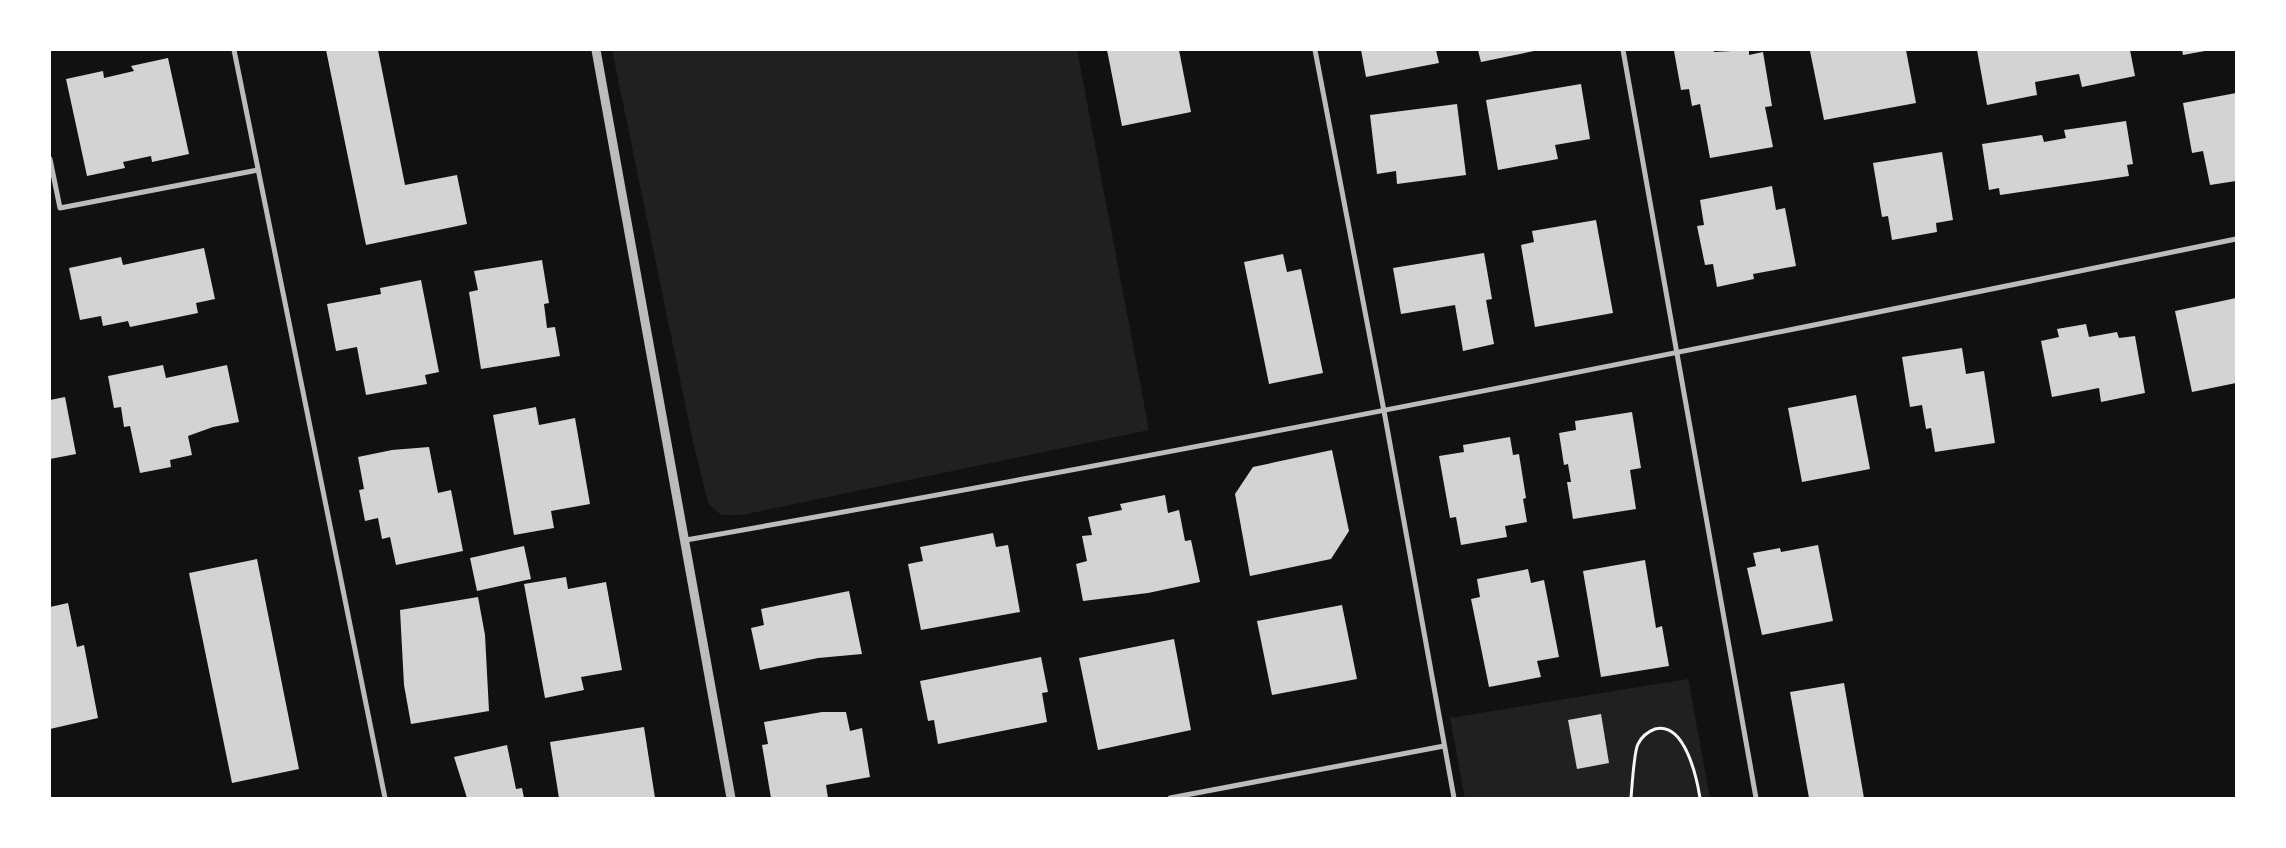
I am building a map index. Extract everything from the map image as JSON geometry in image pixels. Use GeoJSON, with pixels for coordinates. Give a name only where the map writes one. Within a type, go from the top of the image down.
{"type":"FeatureCollection","features":[{"type":"Feature","properties":{"kind":"street"},"geometry":{"type":"LineString","coordinates":[[234,50],[385,798]]}},
{"type":"Feature","properties":{"kind":"street"},"geometry":{"type":"LineString","coordinates":[[596,50],[686,540],[730,798]]}},
{"type":"Feature","properties":{"kind":"street"},"geometry":{"type":"LineString","coordinates":[[1315,50],[1384,411],[1454,798]]}},
{"type":"Feature","properties":{"kind":"street"},"geometry":{"type":"LineString","coordinates":[[1623,50],[1756,798]]}},
{"type":"Feature","properties":{"kind":"street"},"geometry":{"type":"LineString","coordinates":[[50,159],[60,208],[258,170]]}},
{"type":"Feature","properties":{"kind":"street"},"geometry":{"type":"LineString","coordinates":[[686,540],[970,490],[1384,411],[1678,354],[2236,240]]}},
{"type":"Feature","properties":{"kind":"street"},"geometry":{"type":"LineString","coordinates":[[1170,798],[1444,746]]}},
{"type":"Feature","properties":{"kind":"path"},"geometry":{"type":"LineString","coordinates":[[1631,798],[1637,745],[1645,734],[1658,728],[1672,732],[1684,746],[1696,774],[1700,798]]}},
{"type":"Feature","properties":{"kind":"shaded area"},"geometry":{"type":"Polygon","coordinates":[[[612,50],[1077,50],[1149,430],[742,515],[721,515],[708,503],[693,442],[612,50]]]}},
{"type":"Feature","properties":{"kind":"shaded area"},"geometry":{"type":"Polygon","coordinates":[[[1688,679],[1710,798],[1465,798],[1450,718],[1688,679]]]}},
{"type":"Feature","properties":{"kind":"building"},"geometry":{"type":"Polygon","coordinates":[[[326,50],[378,50],[405,185],[457,175],[467,224],[366,245],[326,50]]]}},
{"type":"Feature","properties":{"kind":"building"},"geometry":{"type":"Polygon","coordinates":[[[1107,50],[1179,50],[1191,112],[1122,126],[1107,50]]]}},
{"type":"Feature","properties":{"kind":"building"},"geometry":{"type":"Polygon","coordinates":[[[1361,50],[1436,50],[1439,63],[1366,77],[1361,50]]]}},
{"type":"Feature","properties":{"kind":"building"},"geometry":{"type":"Polygon","coordinates":[[[1478,50],[1534,50],[1534,51],[1481,62],[1478,50]]]}},
{"type":"Feature","properties":{"kind":"building"},"geometry":{"type":"Polygon","coordinates":[[[1714,50],[1714,52],[1749,50],[1749,55],[1763,52],[1772,106],[1765,107],[1773,147],[1710,158],[1700,104],[1692,106],[1689,89],[1681,90],[1674,51],[1714,50]]]}},
{"type":"Feature","properties":{"kind":"building"},"geometry":{"type":"Polygon","coordinates":[[[1906,50],[1916,103],[1824,120],[1810,51],[1906,50]]]}},
{"type":"Feature","properties":{"kind":"building"},"geometry":{"type":"Polygon","coordinates":[[[1977,50],[2130,50],[2135,76],[2082,87],[2079,74],[2035,82],[2037,95],[1987,105],[1977,50]]]}},
{"type":"Feature","properties":{"kind":"building"},"geometry":{"type":"Polygon","coordinates":[[[2182,50],[2205,50],[2205,51],[2183,55],[2182,50]]]}},
{"type":"Feature","properties":{"kind":"building"},"geometry":{"type":"Polygon","coordinates":[[[168,58],[189,154],[152,162],[151,156],[123,162],[125,168],[87,176],[66,79],[103,71],[104,78],[134,71],[131,66],[168,58]]]}},
{"type":"Feature","properties":{"kind":"building"},"geometry":{"type":"Polygon","coordinates":[[[1581,84],[1590,139],[1555,145],[1558,159],[1498,170],[1486,100],[1581,84]]]}},
{"type":"Feature","properties":{"kind":"building"},"geometry":{"type":"Polygon","coordinates":[[[2236,93],[2236,181],[2210,185],[2203,151],[2192,153],[2183,103],[2236,93]]]}},
{"type":"Feature","properties":{"kind":"building"},"geometry":{"type":"Polygon","coordinates":[[[1457,104],[1466,175],[1397,184],[1396,171],[1377,174],[1370,115],[1457,104]]]}},
{"type":"Feature","properties":{"kind":"building"},"geometry":{"type":"Polygon","coordinates":[[[2126,121],[2133,164],[2127,165],[2129,176],[2000,195],[1999,188],[1989,190],[1982,144],[2042,135],[2044,142],[2066,138],[2064,130],[2126,121]]]}},
{"type":"Feature","properties":{"kind":"building"},"geometry":{"type":"Polygon","coordinates":[[[1942,152],[1953,220],[1936,223],[1937,232],[1892,240],[1888,216],[1882,217],[1873,163],[1942,152]]]}},
{"type":"Feature","properties":{"kind":"building"},"geometry":{"type":"Polygon","coordinates":[[[1772,186],[1776,210],[1785,208],[1796,266],[1753,274],[1754,279],[1717,287],[1713,264],[1705,265],[1697,226],[1704,225],[1700,200],[1772,186]]]}},
{"type":"Feature","properties":{"kind":"building"},"geometry":{"type":"Polygon","coordinates":[[[1596,220],[1613,313],[1535,327],[1521,245],[1534,242],[1532,231],[1596,220]]]}},
{"type":"Feature","properties":{"kind":"building"},"geometry":{"type":"Polygon","coordinates":[[[204,248],[215,299],[196,303],[198,313],[130,327],[128,321],[103,326],[101,316],[80,320],[69,268],[121,257],[123,265],[204,248]]]}},
{"type":"Feature","properties":{"kind":"building"},"geometry":{"type":"Polygon","coordinates":[[[1484,253],[1492,299],[1486,300],[1494,344],[1463,351],[1455,305],[1401,314],[1393,268],[1484,253]]]}},
{"type":"Feature","properties":{"kind":"building"},"geometry":{"type":"Polygon","coordinates":[[[1283,254],[1287,272],[1301,269],[1323,373],[1269,384],[1244,262],[1283,254]]]}},
{"type":"Feature","properties":{"kind":"building"},"geometry":{"type":"Polygon","coordinates":[[[542,260],[549,303],[544,304],[547,328],[555,327],[560,356],[481,369],[469,292],[478,290],[474,271],[542,260]]]}},
{"type":"Feature","properties":{"kind":"building"},"geometry":{"type":"Polygon","coordinates":[[[421,280],[439,372],[425,375],[427,384],[366,395],[357,347],[336,351],[327,304],[381,294],[380,288],[421,280]]]}},
{"type":"Feature","properties":{"kind":"building"},"geometry":{"type":"Polygon","coordinates":[[[2236,298],[2236,383],[2192,392],[2175,311],[2236,298]]]}},
{"type":"Feature","properties":{"kind":"building"},"geometry":{"type":"Polygon","coordinates":[[[2086,324],[2089,337],[2117,332],[2119,338],[2135,336],[2145,393],[2101,402],[2099,388],[2052,397],[2041,341],[2059,337],[2057,329],[2086,324]]]}},
{"type":"Feature","properties":{"kind":"building"},"geometry":{"type":"Polygon","coordinates":[[[1962,348],[1966,374],[1984,371],[1995,443],[1935,452],[1931,428],[1926,429],[1922,405],[1910,407],[1902,357],[1962,348]]]}},
{"type":"Feature","properties":{"kind":"building"},"geometry":{"type":"Polygon","coordinates":[[[163,365],[166,378],[227,365],[239,422],[213,427],[188,436],[192,455],[170,460],[171,467],[140,473],[130,426],[124,427],[121,407],[114,408],[108,376],[163,365]]]}},
{"type":"Feature","properties":{"kind":"building"},"geometry":{"type":"Polygon","coordinates":[[[1856,395],[1870,469],[1802,482],[1788,408],[1856,395]]]}},
{"type":"Feature","properties":{"kind":"building"},"geometry":{"type":"Polygon","coordinates":[[[65,397],[76,454],[50,459],[50,400],[65,397]]]}},
{"type":"Feature","properties":{"kind":"building"},"geometry":{"type":"Polygon","coordinates":[[[536,407],[539,425],[575,418],[590,504],[551,511],[554,528],[514,535],[493,415],[536,407]]]}},
{"type":"Feature","properties":{"kind":"building"},"geometry":{"type":"Polygon","coordinates":[[[1632,412],[1641,468],[1630,470],[1636,509],[1573,519],[1567,482],[1571,482],[1568,464],[1564,465],[1559,433],[1576,430],[1575,421],[1632,412]]]}},
{"type":"Feature","properties":{"kind":"building"},"geometry":{"type":"Polygon","coordinates":[[[1510,437],[1513,455],[1519,454],[1526,498],[1523,499],[1527,522],[1505,526],[1507,537],[1461,545],[1456,517],[1450,518],[1439,456],[1464,452],[1463,445],[1510,437]]]}},
{"type":"Feature","properties":{"kind":"building"},"geometry":{"type":"Polygon","coordinates":[[[429,447],[438,493],[451,490],[463,551],[396,565],[390,537],[382,539],[378,518],[365,521],[359,490],[364,489],[358,457],[392,450],[429,447]]]}},
{"type":"Feature","properties":{"kind":"building"},"geometry":{"type":"Polygon","coordinates":[[[1332,450],[1349,531],[1331,559],[1250,576],[1235,494],[1253,467],[1332,450]]]}},
{"type":"Feature","properties":{"kind":"building"},"geometry":{"type":"Polygon","coordinates":[[[1165,495],[1168,513],[1179,510],[1185,541],[1191,540],[1200,582],[1148,593],[1083,601],[1076,564],[1087,561],[1082,536],[1092,535],[1088,517],[1122,510],[1120,504],[1165,495]]]}},
{"type":"Feature","properties":{"kind":"building"},"geometry":{"type":"Polygon","coordinates":[[[993,533],[996,547],[1008,545],[1020,612],[921,630],[908,564],[923,561],[920,547],[993,533]]]}},
{"type":"Feature","properties":{"kind":"building"},"geometry":{"type":"Polygon","coordinates":[[[1818,545],[1833,621],[1762,635],[1747,568],[1756,566],[1753,553],[1780,548],[1781,552],[1818,545]]]}},
{"type":"Feature","properties":{"kind":"building"},"geometry":{"type":"Polygon","coordinates":[[[524,546],[531,579],[477,591],[470,558],[524,546]]]}},
{"type":"Feature","properties":{"kind":"building"},"geometry":{"type":"Polygon","coordinates":[[[257,559],[299,769],[232,783],[189,573],[257,559]]]}},
{"type":"Feature","properties":{"kind":"building"},"geometry":{"type":"Polygon","coordinates":[[[1645,560],[1656,628],[1662,626],[1669,666],[1601,677],[1583,571],[1645,560]]]}},
{"type":"Feature","properties":{"kind":"building"},"geometry":{"type":"Polygon","coordinates":[[[1528,569],[1531,583],[1544,580],[1559,657],[1537,661],[1541,677],[1489,687],[1471,599],[1480,597],[1477,579],[1528,569]]]}},
{"type":"Feature","properties":{"kind":"building"},"geometry":{"type":"Polygon","coordinates":[[[566,577],[568,589],[606,582],[622,670],[581,677],[584,690],[545,698],[524,584],[566,577]]]}},
{"type":"Feature","properties":{"kind":"building"},"geometry":{"type":"Polygon","coordinates":[[[849,591],[862,654],[818,658],[760,670],[751,628],[764,625],[761,609],[849,591]]]}},
{"type":"Feature","properties":{"kind":"building"},"geometry":{"type":"Polygon","coordinates":[[[478,597],[485,635],[489,711],[411,724],[404,685],[400,610],[478,597]]]}},
{"type":"Feature","properties":{"kind":"building"},"geometry":{"type":"Polygon","coordinates":[[[68,603],[77,647],[84,645],[98,718],[50,729],[50,607],[68,603]]]}},
{"type":"Feature","properties":{"kind":"building"},"geometry":{"type":"Polygon","coordinates":[[[1342,605],[1357,679],[1272,695],[1257,621],[1342,605]]]}},
{"type":"Feature","properties":{"kind":"building"},"geometry":{"type":"Polygon","coordinates":[[[1174,639],[1191,730],[1098,750],[1079,658],[1174,639]]]}},
{"type":"Feature","properties":{"kind":"building"},"geometry":{"type":"Polygon","coordinates":[[[1041,657],[1048,692],[1042,693],[1047,722],[938,744],[934,720],[928,721],[920,681],[1041,657]]]}},
{"type":"Feature","properties":{"kind":"building"},"geometry":{"type":"Polygon","coordinates":[[[1844,683],[1864,798],[1809,798],[1790,692],[1844,683]]]}},
{"type":"Feature","properties":{"kind":"building"},"geometry":{"type":"Polygon","coordinates":[[[822,712],[846,712],[850,731],[862,728],[870,777],[826,785],[828,798],[771,798],[762,745],[768,744],[764,722],[822,712]]]}},
{"type":"Feature","properties":{"kind":"building"},"geometry":{"type":"Polygon","coordinates":[[[1601,714],[1609,763],[1577,769],[1568,720],[1601,714]]]}},
{"type":"Feature","properties":{"kind":"building"},"geometry":{"type":"Polygon","coordinates":[[[644,727],[655,798],[559,798],[550,742],[644,727]]]}},
{"type":"Feature","properties":{"kind":"building"},"geometry":{"type":"Polygon","coordinates":[[[507,745],[516,789],[522,788],[524,798],[467,798],[454,757],[507,745]]]}}]}
